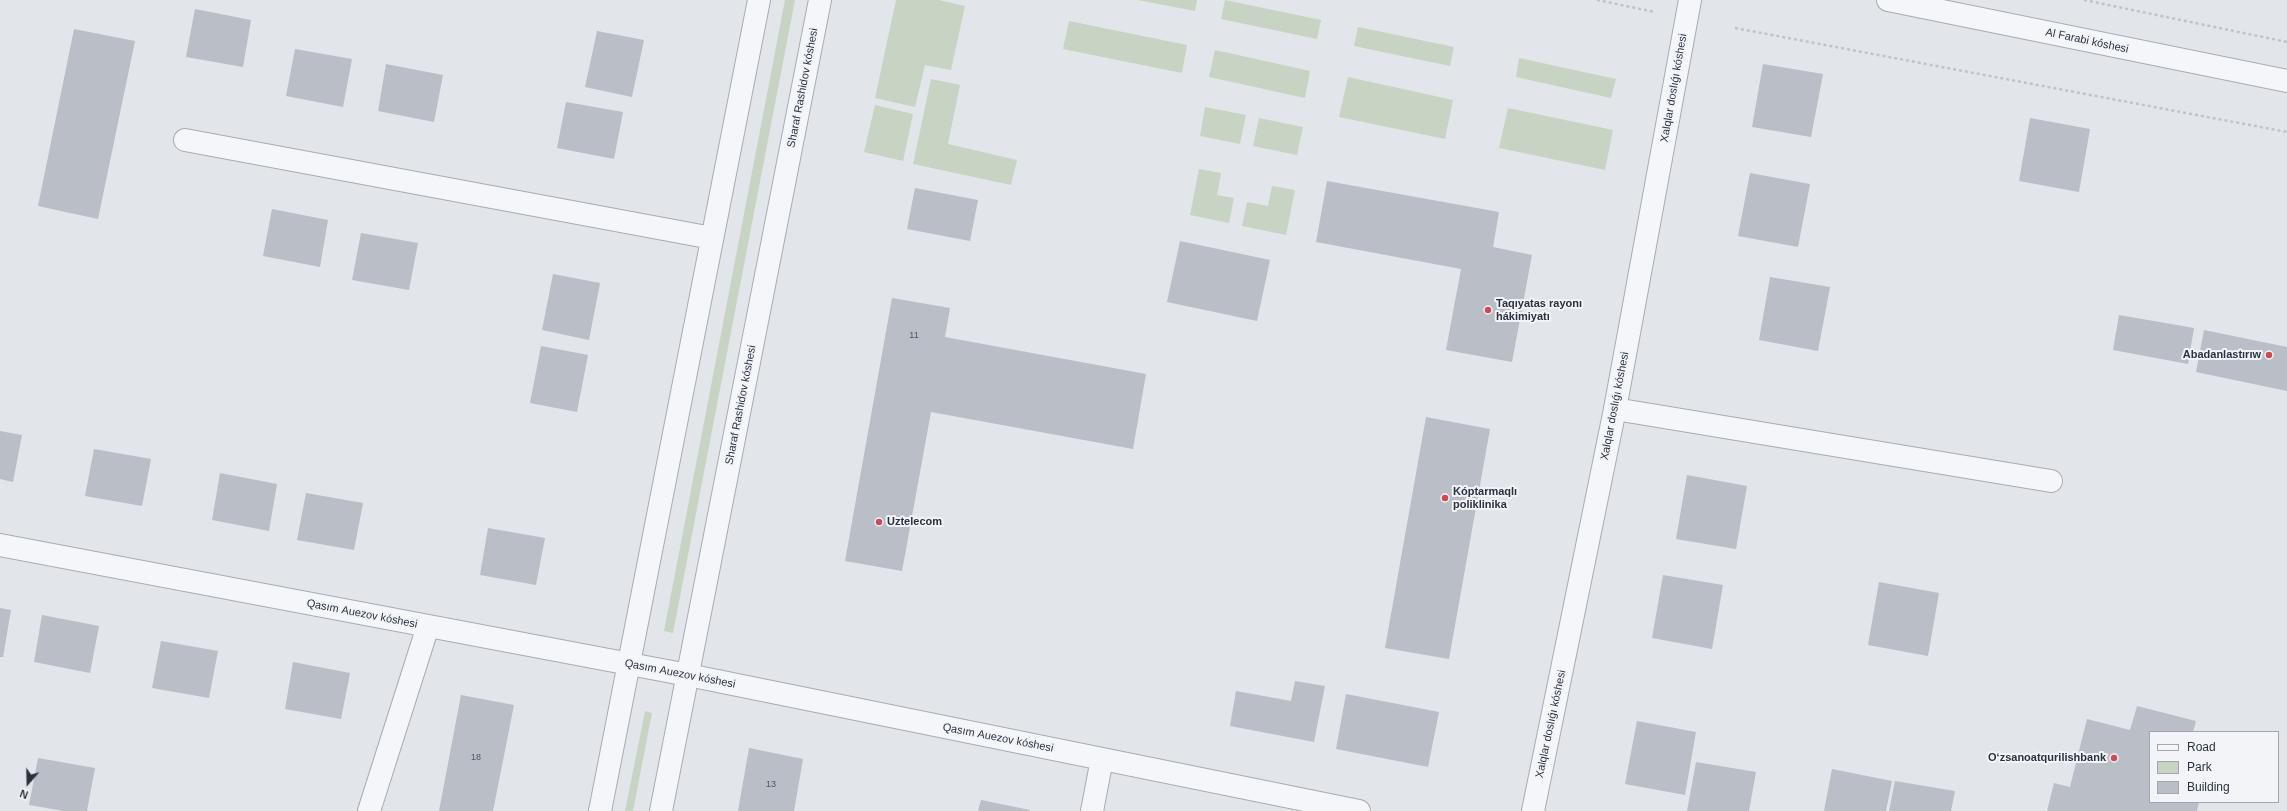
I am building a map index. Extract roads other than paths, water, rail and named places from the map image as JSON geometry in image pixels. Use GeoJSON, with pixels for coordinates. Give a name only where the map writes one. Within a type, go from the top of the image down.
{"type":"FeatureCollection","features":[{"type":"Feature","properties":{"kind":"street"},"geometry":{"type":"LineString","coordinates":[[600,811],[759,0]]}},
{"type":"Feature","properties":{"kind":"street","name":"Sharaf Rashidov kóshesi"},"geometry":{"type":"LineString","coordinates":[[661,811],[820,0]]}},
{"type":"Feature","properties":{"kind":"street","name":"Xalqlar doslıǵı kóshesi"},"geometry":{"type":"LineString","coordinates":[[1533,811],[1616,409],[1690,0]]}},
{"type":"Feature","properties":{"kind":"street","name":"Al Farabi kóshesi"},"geometry":{"type":"LineString","coordinates":[[1888,0],[2287,81]]}},
{"type":"Feature","properties":{"kind":"street"},"geometry":{"type":"LineString","coordinates":[[185,140],[712,238]]}},
{"type":"Feature","properties":{"kind":"street"},"geometry":{"type":"LineString","coordinates":[[1616,409],[2051,481]]}},
{"type":"Feature","properties":{"kind":"street","name":"Qasım Auezov kóshesi"},"geometry":{"type":"LineString","coordinates":[[0,545],[688,675],[1359,811]]}},
{"type":"Feature","properties":{"kind":"street"},"geometry":{"type":"LineString","coordinates":[[369,811],[428,626]]}},
{"type":"Feature","properties":{"kind":"street"},"geometry":{"type":"LineString","coordinates":[[1092,811],[1102,759]]}},
{"type":"Feature","properties":{"kind":"place","name":"Taqıyatas rayonı hákimiyatı"},"geometry":{"type":"Point","coordinates":[1488,310]}},
{"type":"Feature","properties":{"kind":"place","name":"Abadanlastırıw"},"geometry":{"type":"Point","coordinates":[2269,355]}},
{"type":"Feature","properties":{"kind":"place","name":"Kóptarmaqlı poliklinika"},"geometry":{"type":"Point","coordinates":[1445,498]}},
{"type":"Feature","properties":{"kind":"place","name":"Uztelecom"},"geometry":{"type":"Point","coordinates":[879,522]}},
{"type":"Feature","properties":{"kind":"place","name":"Oʻzsanoatqurilishbank"},"geometry":{"type":"Point","coordinates":[2114,758]}}]}
